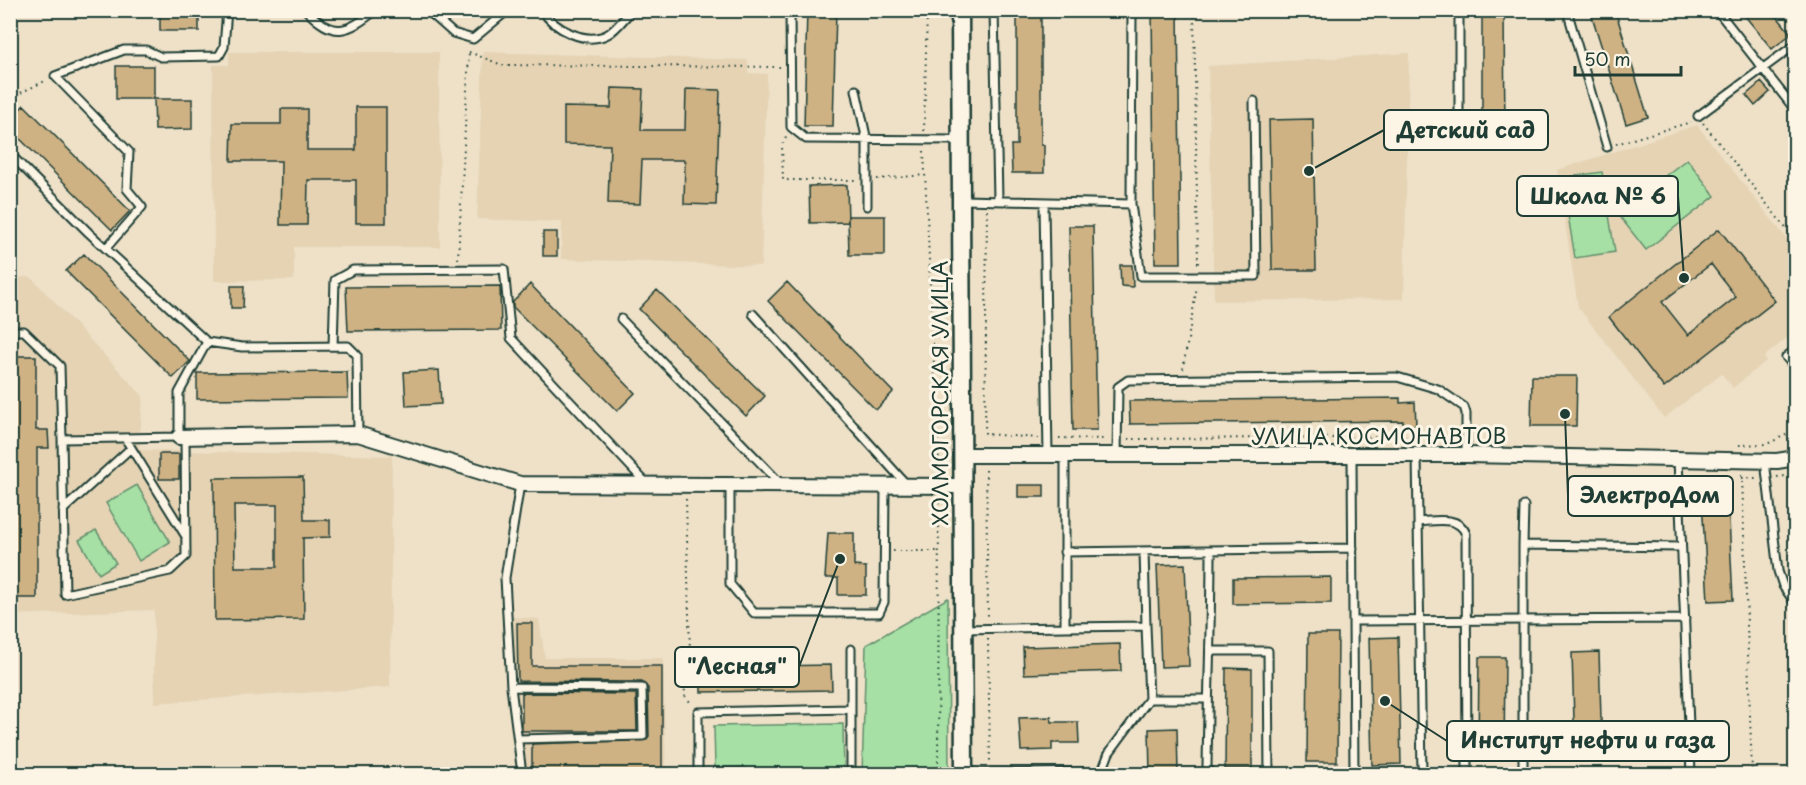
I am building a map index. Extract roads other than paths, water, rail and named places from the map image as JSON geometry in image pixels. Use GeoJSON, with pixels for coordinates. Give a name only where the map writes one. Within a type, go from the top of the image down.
{"type":"FeatureCollection","features":[{"type":"Feature","properties":{"kind":"street","name":"ХОЛМОГОРСКАЯ УЛИЦА"},"geometry":{"type":"LineString","coordinates":[[960,10],[964,774]]}},
{"type":"Feature","properties":{"kind":"street"},"geometry":{"type":"LineString","coordinates":[[182,437],[358,434],[520,484],[962,486]]}},
{"type":"Feature","properties":{"kind":"street","name":"УЛИЦА КОСМОНАВТОВ"},"geometry":{"type":"LineString","coordinates":[[963,455],[1466,455],[1765,461],[1796,459]]}},
{"type":"Feature","properties":{"kind":"lane"},"geometry":{"type":"LineString","coordinates":[[107,247],[142,207],[128,189],[129,152],[54,76],[124,50],[146,50],[161,57],[219,56],[224,47],[227,10]]}},
{"type":"Feature","properties":{"kind":"lane"},"geometry":{"type":"LineString","coordinates":[[306,10],[319,24],[333,30],[348,30],[376,10]]}},
{"type":"Feature","properties":{"kind":"lane"},"geometry":{"type":"LineString","coordinates":[[427,10],[453,33],[473,39],[508,10]]}},
{"type":"Feature","properties":{"kind":"lane"},"geometry":{"type":"LineString","coordinates":[[542,10],[560,29],[586,37],[608,34],[632,10]]}},
{"type":"Feature","properties":{"kind":"lane"},"geometry":{"type":"LineString","coordinates":[[790,10],[791,127],[806,139],[959,140]]}},
{"type":"Feature","properties":{"kind":"lane"},"geometry":{"type":"LineString","coordinates":[[994,10],[998,199]]}},
{"type":"Feature","properties":{"kind":"lane"},"geometry":{"type":"LineString","coordinates":[[1132,10],[1131,204],[1141,276],[1256,276],[1254,101]]}},
{"type":"Feature","properties":{"kind":"lane"},"geometry":{"type":"LineString","coordinates":[[1459,10],[1460,144]]}},
{"type":"Feature","properties":{"kind":"lane"},"geometry":{"type":"LineString","coordinates":[[1567,10],[1607,147]]}},
{"type":"Feature","properties":{"kind":"lane"},"geometry":{"type":"LineString","coordinates":[[1717,10],[1796,111]]}},
{"type":"Feature","properties":{"kind":"lane"},"geometry":{"type":"LineString","coordinates":[[1698,116],[1796,44]]}},
{"type":"Feature","properties":{"kind":"lane"},"geometry":{"type":"LineString","coordinates":[[855,90],[867,141],[867,206]]}},
{"type":"Feature","properties":{"kind":"lane"},"geometry":{"type":"LineString","coordinates":[[10,154],[89,233],[107,247],[207,342],[242,347],[348,346],[357,355],[358,434]]}},
{"type":"Feature","properties":{"kind":"lane"},"geometry":{"type":"LineString","coordinates":[[960,200],[998,199],[1044,204],[1131,204]]}},
{"type":"Feature","properties":{"kind":"lane"},"geometry":{"type":"LineString","coordinates":[[1044,204],[1048,455]]}},
{"type":"Feature","properties":{"kind":"lane"},"geometry":{"type":"LineString","coordinates":[[333,346],[335,280],[353,270],[504,269],[511,338],[647,484]]}},
{"type":"Feature","properties":{"kind":"lane"},"geometry":{"type":"LineString","coordinates":[[753,314],[907,486]]}},
{"type":"Feature","properties":{"kind":"lane"},"geometry":{"type":"LineString","coordinates":[[621,319],[781,485]]}},
{"type":"Feature","properties":{"kind":"lane"},"geometry":{"type":"LineString","coordinates":[[10,331],[24,331],[60,366],[65,594],[170,571],[186,556],[179,393],[207,342]]}},
{"type":"Feature","properties":{"kind":"lane"},"geometry":{"type":"LineString","coordinates":[[1796,349],[1786,357],[1796,369]]}},
{"type":"Feature","properties":{"kind":"lane"},"geometry":{"type":"LineString","coordinates":[[1117,456],[1118,387],[1128,380],[1397,377],[1438,389],[1464,407],[1466,455]]}},
{"type":"Feature","properties":{"kind":"lane"},"geometry":{"type":"LineString","coordinates":[[62,439],[182,437]]}},
{"type":"Feature","properties":{"kind":"lane"},"geometry":{"type":"LineString","coordinates":[[125,438],[186,537]]}},
{"type":"Feature","properties":{"kind":"lane"},"geometry":{"type":"LineString","coordinates":[[63,510],[131,448]]}},
{"type":"Feature","properties":{"kind":"lane"},"geometry":{"type":"LineString","coordinates":[[1065,455],[1065,627]]}},
{"type":"Feature","properties":{"kind":"lane"},"geometry":{"type":"LineString","coordinates":[[1417,455],[1422,774]]}},
{"type":"Feature","properties":{"kind":"lane"},"geometry":{"type":"LineString","coordinates":[[1352,456],[1354,774]]}},
{"type":"Feature","properties":{"kind":"lane"},"geometry":{"type":"LineString","coordinates":[[1678,459],[1691,774]]}},
{"type":"Feature","properties":{"kind":"lane"},"geometry":{"type":"LineString","coordinates":[[1765,461],[1778,571],[1783,586],[1796,604]]}},
{"type":"Feature","properties":{"kind":"lane"},"geometry":{"type":"LineString","coordinates":[[520,484],[505,578],[511,687],[522,774]]}},
{"type":"Feature","properties":{"kind":"lane"},"geometry":{"type":"LineString","coordinates":[[730,485],[730,584],[754,613],[879,613],[884,602],[885,486]]}},
{"type":"Feature","properties":{"kind":"lane"},"geometry":{"type":"LineString","coordinates":[[1523,774],[1524,506]]}},
{"type":"Feature","properties":{"kind":"lane"},"geometry":{"type":"LineString","coordinates":[[1418,522],[1457,521],[1463,526],[1466,534],[1467,774]]}},
{"type":"Feature","properties":{"kind":"lane"},"geometry":{"type":"LineString","coordinates":[[1523,545],[1681,547]]}},
{"type":"Feature","properties":{"kind":"lane"},"geometry":{"type":"LineString","coordinates":[[1065,552],[1353,548]]}},
{"type":"Feature","properties":{"kind":"lane"},"geometry":{"type":"LineString","coordinates":[[1210,774],[1207,767],[1208,699],[1212,651],[1211,550]]}},
{"type":"Feature","properties":{"kind":"lane"},"geometry":{"type":"LineString","coordinates":[[964,774],[1096,772],[1102,774],[1109,753],[1149,699],[1144,551]]}},
{"type":"Feature","properties":{"kind":"lane"},"geometry":{"type":"LineString","coordinates":[[1354,621],[1685,619]]}},
{"type":"Feature","properties":{"kind":"lane"},"geometry":{"type":"LineString","coordinates":[[963,629],[1146,626]]}},
{"type":"Feature","properties":{"kind":"lane"},"geometry":{"type":"LineString","coordinates":[[851,649],[851,774]]}},
{"type":"Feature","properties":{"kind":"lane"},"geometry":{"type":"LineString","coordinates":[[1212,651],[1268,651],[1269,774]]}},
{"type":"Feature","properties":{"kind":"lane"},"geometry":{"type":"LineString","coordinates":[[511,687],[642,688],[643,736],[518,739]]}},
{"type":"Feature","properties":{"kind":"lane"},"geometry":{"type":"LineString","coordinates":[[1149,699],[1208,699]]}},
{"type":"Feature","properties":{"kind":"lane"},"geometry":{"type":"LineString","coordinates":[[698,774],[698,712],[851,710]]}},
{"type":"Feature","properties":{"kind":"place","name":"Детский сад"},"geometry":{"type":"Point","coordinates":[1309,171]}},
{"type":"Feature","properties":{"kind":"place","name":"Школа № 6"},"geometry":{"type":"Point","coordinates":[1684,278]}},
{"type":"Feature","properties":{"kind":"place","name":"ЭлектроДом"},"geometry":{"type":"Point","coordinates":[1565,414]}},
{"type":"Feature","properties":{"kind":"place","name":"\"Лесная\""},"geometry":{"type":"Point","coordinates":[840,559]}},
{"type":"Feature","properties":{"kind":"place","name":"Институт нефти и газа"},"geometry":{"type":"Point","coordinates":[1385,701]}}]}
